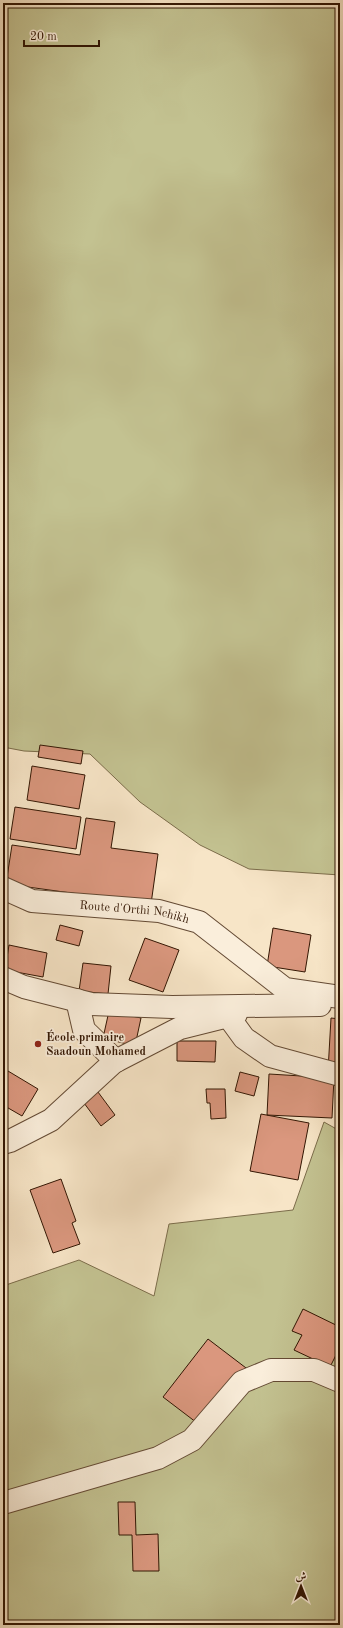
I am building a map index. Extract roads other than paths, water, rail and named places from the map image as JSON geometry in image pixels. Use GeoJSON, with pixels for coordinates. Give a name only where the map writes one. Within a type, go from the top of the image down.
{"type":"FeatureCollection","features":[{"type":"Feature","properties":{"kind":"street","name":"Route d'Orthi Nchikh"},"geometry":{"type":"LineString","coordinates":[[3,888],[32,901],[159,911],[199,922],[285,989],[340,998]]}},
{"type":"Feature","properties":{"kind":"street"},"geometry":{"type":"LineString","coordinates":[[3,978],[24,987],[91,1004],[172,1007],[340,1005]]}},
{"type":"Feature","properties":{"kind":"street"},"geometry":{"type":"LineString","coordinates":[[77,1000],[84,1030],[116,1061]]}},
{"type":"Feature","properties":{"kind":"street"},"geometry":{"type":"LineString","coordinates":[[3,1143],[10,1142],[51,1120],[116,1061],[180,1028],[272,1005]]}},
{"type":"Feature","properties":{"kind":"street"},"geometry":{"type":"LineString","coordinates":[[228,1016],[244,1038],[270,1056],[340,1075]]}},
{"type":"Feature","properties":{"kind":"street"},"geometry":{"type":"LineString","coordinates":[[3,1504],[158,1458],[192,1440],[242,1382],[271,1370],[314,1370],[340,1381]]}},
{"type":"Feature","properties":{"kind":"place","name":"École primaire Saadoun Mohamed"},"geometry":{"type":"Point","coordinates":[38,1044]}}]}
